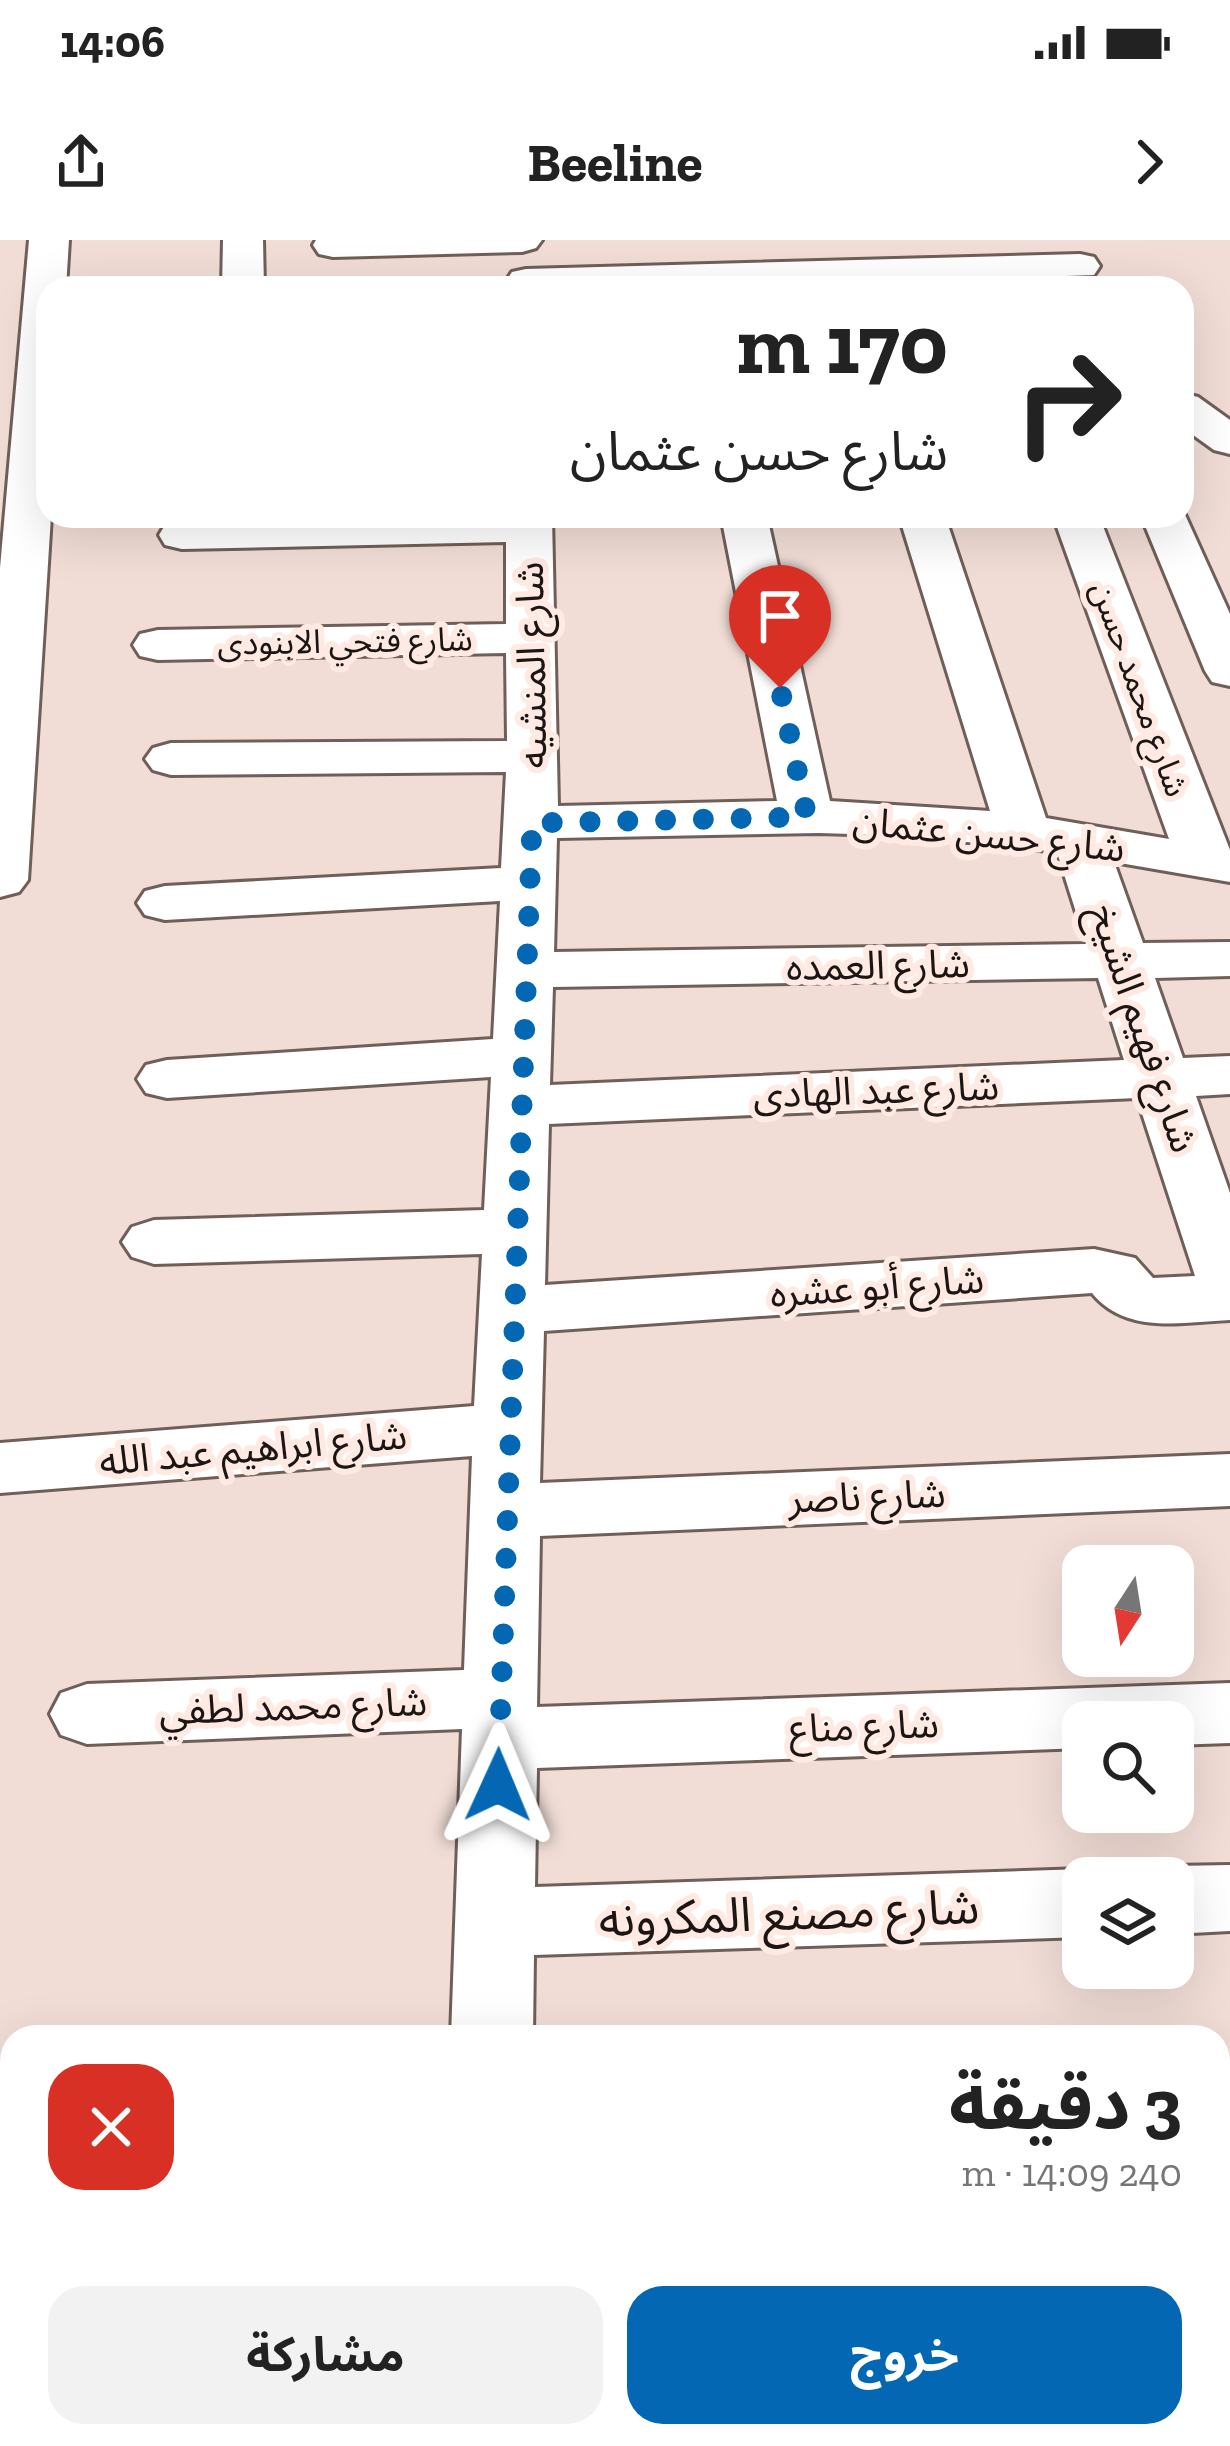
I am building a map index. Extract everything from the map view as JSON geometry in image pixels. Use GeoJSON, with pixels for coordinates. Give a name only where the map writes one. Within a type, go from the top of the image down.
{"type":"FeatureCollection","features":[{"type":"Feature","properties":{"kind":"street"},"geometry":{"type":"LineString","coordinates":[[46,276],[49,240]]}},
{"type":"Feature","properties":{"kind":"street"},"geometry":{"type":"LineString","coordinates":[[243,240],[243,276]]}},
{"type":"Feature","properties":{"kind":"street"},"geometry":{"type":"LineString","coordinates":[[333,245],[525,262],[1080,266]]}},
{"type":"Feature","properties":{"kind":"street"},"geometry":{"type":"LineString","coordinates":[[0,880],[36,410]]}},
{"type":"Feature","properties":{"kind":"street"},"geometry":{"type":"LineString","coordinates":[[1194,415],[1230,441]]}},
{"type":"Feature","properties":{"kind":"street"},"geometry":{"type":"LineString","coordinates":[[182,536],[368,528]]}},
{"type":"Feature","properties":{"kind":"street","name":"شارع المنشيه"},"geometry":{"type":"LineString","coordinates":[[492,2025],[507,1428],[531,853],[530,528]]}},
{"type":"Feature","properties":{"kind":"street"},"geometry":{"type":"LineString","coordinates":[[747,528],[807,817]]}},
{"type":"Feature","properties":{"kind":"street","name":"شارع فهيم الشيخ"},"geometry":{"type":"LineString","coordinates":[[927,528],[1052,836],[1121,961],[1160,1078],[1212,1175],[1230,1285]]}},
{"type":"Feature","properties":{"kind":"street","name":"شارع محمد حسن"},"geometry":{"type":"LineString","coordinates":[[1081,528],[1217,863]]}},
{"type":"Feature","properties":{"kind":"street"},"geometry":{"type":"LineString","coordinates":[[1174,528],[1208,570],[1229,666]]}},
{"type":"Feature","properties":{"kind":"street","name":"شارع فتحي الابنودى"},"geometry":{"type":"LineString","coordinates":[[158,645],[532,638]]}},
{"type":"Feature","properties":{"kind":"street"},"geometry":{"type":"LineString","coordinates":[[171,759],[533,756]]}},
{"type":"Feature","properties":{"kind":"street","name":"شارع حسن عثمان"},"geometry":{"type":"LineString","coordinates":[[165,903],[807,817],[915,820],[1217,863]]}},
{"type":"Feature","properties":{"kind":"street","name":"شارع العمده"},"geometry":{"type":"LineString","coordinates":[[526,970],[1230,959]]}},
{"type":"Feature","properties":{"kind":"street","name":"شارع عبد الهادى"},"geometry":{"type":"LineString","coordinates":[[167,1079],[1230,1075]]}},
{"type":"Feature","properties":{"kind":"street"},"geometry":{"type":"LineString","coordinates":[[154,1242],[515,1231]]}},
{"type":"Feature","properties":{"kind":"street","name":"شارع أبو عشره"},"geometry":{"type":"LineString","coordinates":[[513,1310],[1094,1271],[1112,1274],[1128,1293],[1147,1301],[1230,1297]]}},
{"type":"Feature","properties":{"kind":"street","name":"شارع ابراهيم عبد الله"},"geometry":{"type":"LineString","coordinates":[[0,1468],[507,1428]]}},
{"type":"Feature","properties":{"kind":"street","name":"شارع ناصر"},"geometry":{"type":"LineString","coordinates":[[505,1511],[1230,1480]]}},
{"type":"Feature","properties":{"kind":"street","name":"شارع مناع"},"geometry":{"type":"LineString","coordinates":[[499,1719],[1230,1713]]}},
{"type":"Feature","properties":{"kind":"street","name":"شارع محمد لطفي"},"geometry":{"type":"LineString","coordinates":[[87,1714],[499,1719]]}},
{"type":"Feature","properties":{"kind":"street"},"geometry":{"type":"LineString","coordinates":[[1194,1899],[1230,1898]]}},
{"type":"Feature","properties":{"kind":"street","name":"شارع مصنع المكرونه"},"geometry":{"type":"LineString","coordinates":[[495,1922],[1062,1904]]}},
{"type":"Feature","properties":{"kind":"route"},"geometry":{"type":"LineString","coordinates":[[498,1785],[507,1428],[532,823],[807,817],[780,688]]}}]}
